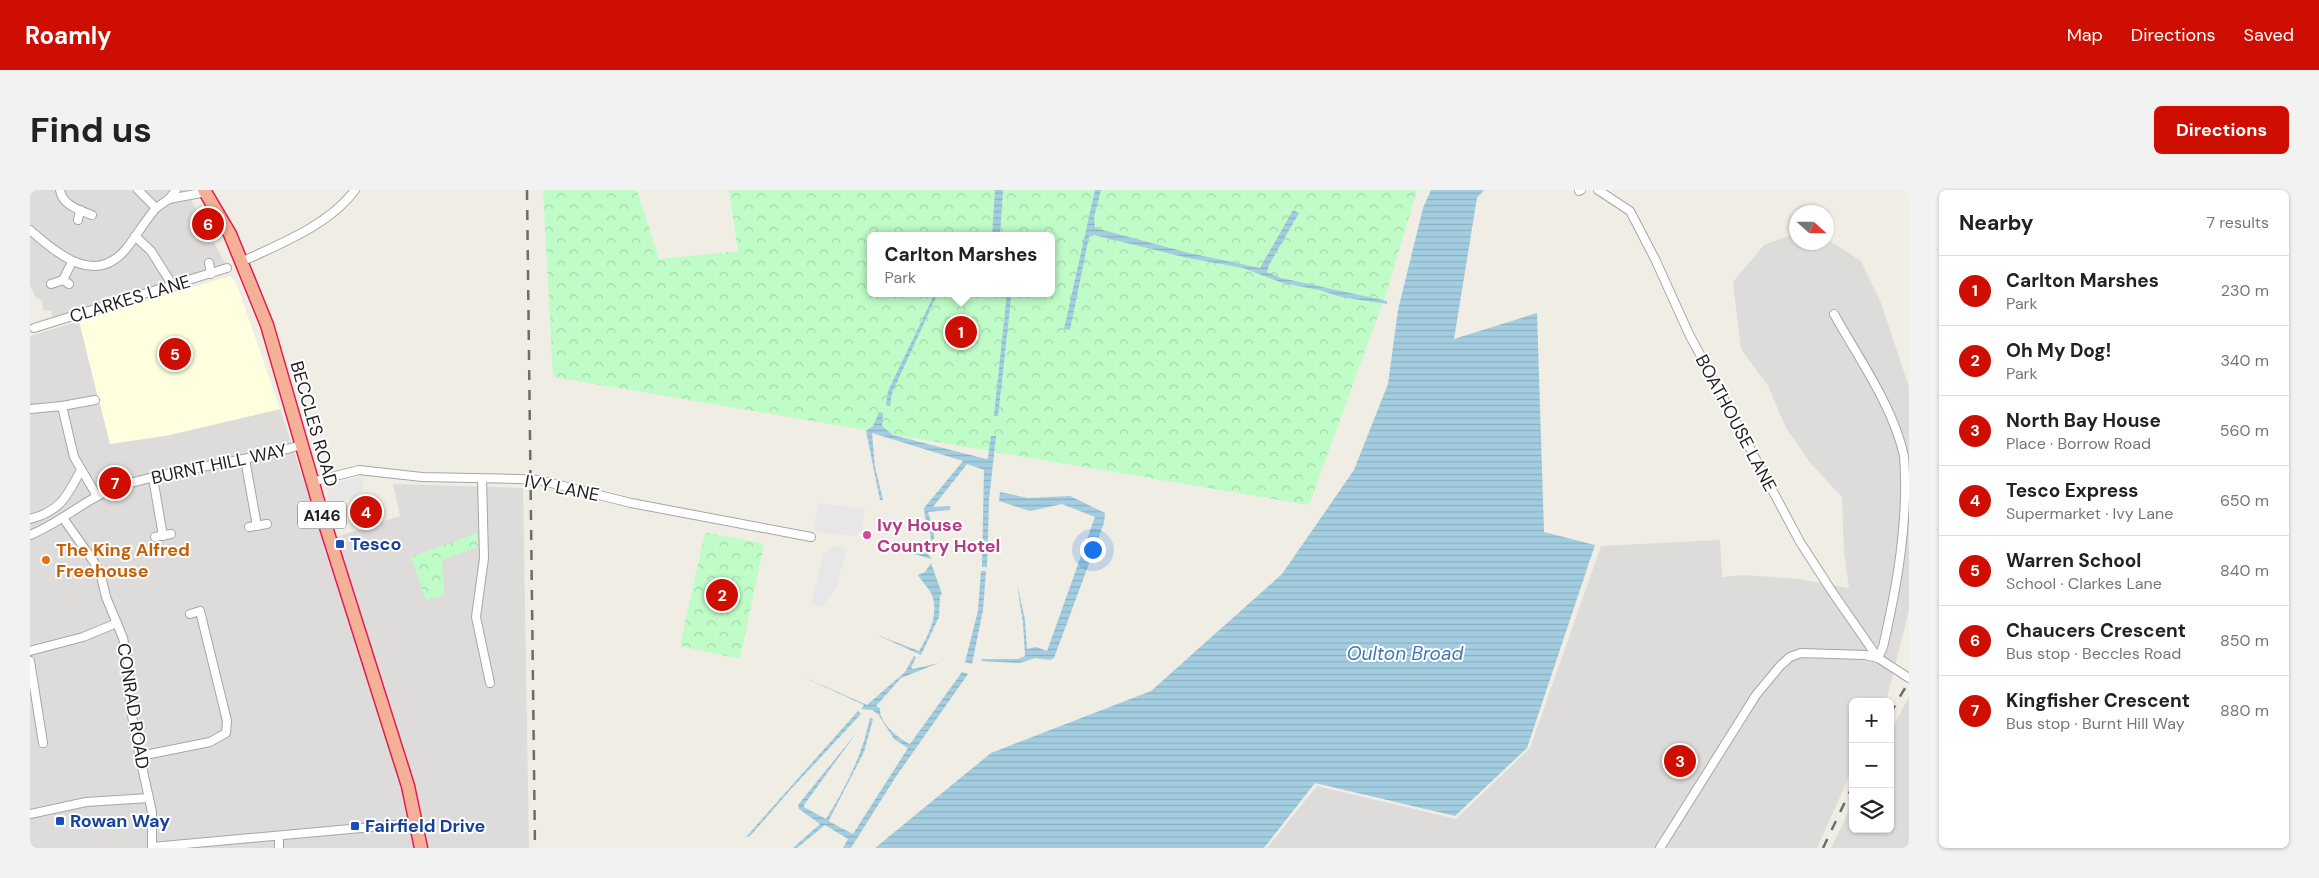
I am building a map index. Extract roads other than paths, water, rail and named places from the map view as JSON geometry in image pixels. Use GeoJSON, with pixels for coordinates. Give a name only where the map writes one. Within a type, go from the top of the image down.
{"type":"FeatureCollection","features":[{"type":"Feature","properties":{"kind":"highway","name":"BECCLES ROAD"},"geometry":{"type":"LineString","coordinates":[[205,191],[230,234],[267,325],[312,482],[408,786],[422,848]]}},
{"type":"Feature","properties":{"kind":"street"},"geometry":{"type":"LineString","coordinates":[[60,190],[63,199],[92,215]]}},
{"type":"Feature","properties":{"kind":"street"},"geometry":{"type":"LineString","coordinates":[[138,190],[156,208]]}},
{"type":"Feature","properties":{"kind":"street"},"geometry":{"type":"LineString","coordinates":[[170,199],[176,190]]}},
{"type":"Feature","properties":{"kind":"street"},"geometry":{"type":"LineString","coordinates":[[241,262],[282,242],[334,212],[355,190]]}},
{"type":"Feature","properties":{"kind":"street","name":"BOATHOUSE LANE"},"geometry":{"type":"LineString","coordinates":[[1598,190],[1630,211],[1655,259],[1694,343],[1800,542],[1878,658]]}},
{"type":"Feature","properties":{"kind":"street"},"geometry":{"type":"LineString","coordinates":[[30,230],[55,252],[72,262],[88,266],[106,263],[125,250],[156,208],[170,199],[205,191]]}},
{"type":"Feature","properties":{"kind":"street"},"geometry":{"type":"LineString","coordinates":[[78,220],[80,210]]}},
{"type":"Feature","properties":{"kind":"street"},"geometry":{"type":"LineString","coordinates":[[134,236],[151,251],[173,286]]}},
{"type":"Feature","properties":{"kind":"street"},"geometry":{"type":"LineString","coordinates":[[51,284],[66,282],[72,262]]}},
{"type":"Feature","properties":{"kind":"street","name":"CLARKES LANE"},"geometry":{"type":"LineString","coordinates":[[209,263],[211,274]]}},
{"type":"Feature","properties":{"kind":"street","name":"CLARKES LANE"},"geometry":{"type":"LineString","coordinates":[[34,328],[227,268]]}},
{"type":"Feature","properties":{"kind":"street"},"geometry":{"type":"LineString","coordinates":[[1834,314],[1884,404],[1904,456],[1908,484],[1908,524],[1904,552],[1883,647],[1878,658]]}},
{"type":"Feature","properties":{"kind":"street","name":"CLARKES LANE"},"geometry":{"type":"LineString","coordinates":[[44,317],[48,325]]}},
{"type":"Feature","properties":{"kind":"street"},"geometry":{"type":"LineString","coordinates":[[30,409],[95,400]]}},
{"type":"Feature","properties":{"kind":"street"},"geometry":{"type":"LineString","coordinates":[[62,406],[68,439],[81,470],[97,496]]}},
{"type":"Feature","properties":{"kind":"street","name":"BURNT HILL WAY"},"geometry":{"type":"LineString","coordinates":[[30,536],[97,496],[124,485],[267,456],[301,445]]}},
{"type":"Feature","properties":{"kind":"street"},"geometry":{"type":"LineString","coordinates":[[245,459],[253,526],[267,524]]}},
{"type":"Feature","properties":{"kind":"street"},"geometry":{"type":"LineString","coordinates":[[30,519],[44,515],[62,504],[81,470]]}},
{"type":"Feature","properties":{"kind":"street","name":"IVY LANE"},"geometry":{"type":"LineString","coordinates":[[312,482],[359,470],[392,475],[539,480],[631,503],[811,537]]}},
{"type":"Feature","properties":{"kind":"street"},"geometry":{"type":"LineString","coordinates":[[153,478],[159,537],[171,534]]}},
{"type":"Feature","properties":{"kind":"street"},"geometry":{"type":"LineString","coordinates":[[482,479],[484,558],[476,617],[490,683]]}},
{"type":"Feature","properties":{"kind":"street","name":"CONRAD ROAD"},"geometry":{"type":"LineString","coordinates":[[63,518],[94,562],[101,576],[106,597],[117,623],[128,662],[130,704],[152,812],[152,848]]}},
{"type":"Feature","properties":{"kind":"street"},"geometry":{"type":"LineString","coordinates":[[190,614],[208,608]]}},
{"type":"Feature","properties":{"kind":"street"},"geometry":{"type":"LineString","coordinates":[[140,756],[210,742],[226,733],[228,721],[200,611]]}},
{"type":"Feature","properties":{"kind":"street"},"geometry":{"type":"LineString","coordinates":[[30,650],[83,637],[117,623]]}},
{"type":"Feature","properties":{"kind":"street"},"geometry":{"type":"LineString","coordinates":[[1660,848],[1756,695],[1790,657],[1801,653],[1865,655],[1878,658],[1909,678]]}},
{"type":"Feature","properties":{"kind":"street"},"geometry":{"type":"LineString","coordinates":[[30,661],[43,743]]}},
{"type":"Feature","properties":{"kind":"street"},"geometry":{"type":"LineString","coordinates":[[30,814],[86,802],[149,798]]}},
{"type":"Feature","properties":{"kind":"street"},"geometry":{"type":"LineString","coordinates":[[152,848],[416,823]]}},
{"type":"Feature","properties":{"kind":"street"},"geometry":{"type":"LineString","coordinates":[[279,836],[279,848]]}},
{"type":"Feature","properties":{"kind":"water"},"geometry":{"type":"Polygon","coordinates":[[[995,190],[1003,190],[1000,232],[992,232],[995,190]]]}},
{"type":"Feature","properties":{"kind":"water"},"geometry":{"type":"Polygon","coordinates":[[[1095,190],[1101,190],[1094,217],[1095,228],[1189,253],[1260,268],[1293,210],[1299,213],[1269,265],[1267,272],[1281,278],[1387,301],[1387,304],[1341,297],[1319,290],[1283,283],[1243,268],[1188,258],[1094,235],[1089,237],[1070,330],[1064,329],[1095,190]]]}},
{"type":"Feature","properties":{"kind":"water","name":"Oulton Broad"},"geometry":{"type":"Polygon","coordinates":[[[1431,190],[1484,190],[1477,198],[1454,339],[1537,313],[1544,532],[1595,545],[1527,748],[1455,816],[1315,783],[1264,848],[875,848],[991,753],[1151,691],[1282,574],[1354,470],[1388,384],[1398,310],[1423,208],[1431,190]]]}},
{"type":"Feature","properties":{"kind":"water"},"geometry":{"type":"Polygon","coordinates":[[[933,297],[936,297],[892,393],[890,406],[886,405],[888,391],[933,297]]]}},
{"type":"Feature","properties":{"kind":"water"},"geometry":{"type":"Polygon","coordinates":[[[1007,297],[1011,297],[998,416],[994,416],[1007,297]]]}},
{"type":"Feature","properties":{"kind":"water"},"geometry":{"type":"Polygon","coordinates":[[[879,412],[883,413],[882,426],[893,435],[986,459],[988,458],[991,436],[996,436],[989,500],[987,567],[982,567],[984,470],[967,464],[933,507],[950,506],[950,510],[928,512],[934,532],[934,539],[931,541],[924,508],[963,461],[872,433],[875,467],[883,500],[880,500],[866,431],[873,426],[879,412]]]}},
{"type":"Feature","properties":{"kind":"water"},"geometry":{"type":"Polygon","coordinates":[[[1000,492],[1028,498],[1070,496],[1105,513],[1104,523],[1054,658],[1050,660],[1035,658],[1020,663],[981,661],[982,659],[1018,659],[1025,656],[1023,623],[1017,584],[1025,620],[1027,649],[1036,647],[1047,651],[1095,517],[1062,504],[1030,511],[999,501],[1000,492]]]}},
{"type":"Feature","properties":{"kind":"water"},"geometry":{"type":"Polygon","coordinates":[[[902,541],[926,552],[932,559],[900,550],[902,541]]]}},
{"type":"Feature","properties":{"kind":"water"},"geometry":{"type":"Polygon","coordinates":[[[931,563],[942,594],[940,596],[939,617],[921,655],[877,635],[919,651],[931,626],[934,605],[930,592],[918,575],[925,572],[931,563]]]}},
{"type":"Feature","properties":{"kind":"water"},"geometry":{"type":"Polygon","coordinates":[[[981,571],[986,571],[983,610],[972,664],[965,662],[978,611],[981,571]]]}},
{"type":"Feature","properties":{"kind":"water"},"geometry":{"type":"Polygon","coordinates":[[[914,656],[916,657],[911,668],[913,669],[939,663],[901,678],[876,706],[880,708],[883,719],[890,729],[910,744],[962,672],[968,674],[895,778],[851,848],[843,848],[848,839],[825,825],[797,848],[793,848],[820,824],[799,809],[798,805],[857,732],[804,805],[804,807],[826,819],[852,771],[863,745],[870,718],[873,719],[864,752],[829,820],[830,822],[853,834],[908,748],[894,739],[878,714],[872,710],[861,709],[864,705],[797,674],[867,705],[905,672],[914,656]]]}},
{"type":"Feature","properties":{"kind":"water"},"geometry":{"type":"Polygon","coordinates":[[[858,711],[861,714],[750,836],[746,837],[858,711]]]}},
{"type":"Feature","properties":{"kind":"railway"},"geometry":{"type":"LineString","coordinates":[[527,190],[535,848]]}},
{"type":"Feature","properties":{"kind":"railway"},"geometry":{"type":"LineString","coordinates":[[1894,707],[1909,681]]}},
{"type":"Feature","properties":{"kind":"railway"},"geometry":{"type":"LineString","coordinates":[[1823,848],[1852,788]]}},
{"type":"Feature","properties":{"kind":"place","name":"Chaucers Crescent"},"geometry":{"type":"Point","coordinates":[208,224]}},
{"type":"Feature","properties":{"kind":"place","name":"Carlton Marshes"},"geometry":{"type":"Point","coordinates":[961,332]}},
{"type":"Feature","properties":{"kind":"place","name":"Warren School"},"geometry":{"type":"Point","coordinates":[175,354]}},
{"type":"Feature","properties":{"kind":"place","name":"Kingfisher Crescent"},"geometry":{"type":"Point","coordinates":[115,483]}},
{"type":"Feature","properties":{"kind":"place","name":"Tesco Express"},"geometry":{"type":"Point","coordinates":[366,512]}},
{"type":"Feature","properties":{"kind":"place","name":"Ivy House Country Hotel"},"geometry":{"type":"Point","coordinates":[867,535]}},
{"type":"Feature","properties":{"kind":"place","name":"Tesco"},"geometry":{"type":"Point","coordinates":[340,544]}},
{"type":"Feature","properties":{"kind":"place","name":"The King Alfred Freehouse"},"geometry":{"type":"Point","coordinates":[46,560]}},
{"type":"Feature","properties":{"kind":"place","name":"Oh My Dog!"},"geometry":{"type":"Point","coordinates":[722,595]}},
{"type":"Feature","properties":{"kind":"place","name":"North Bay House"},"geometry":{"type":"Point","coordinates":[1680,761]}},
{"type":"Feature","properties":{"kind":"place","name":"Rowan Way"},"geometry":{"type":"Point","coordinates":[60,821]}},
{"type":"Feature","properties":{"kind":"place","name":"Fairfield Drive"},"geometry":{"type":"Point","coordinates":[355,826]}}]}
